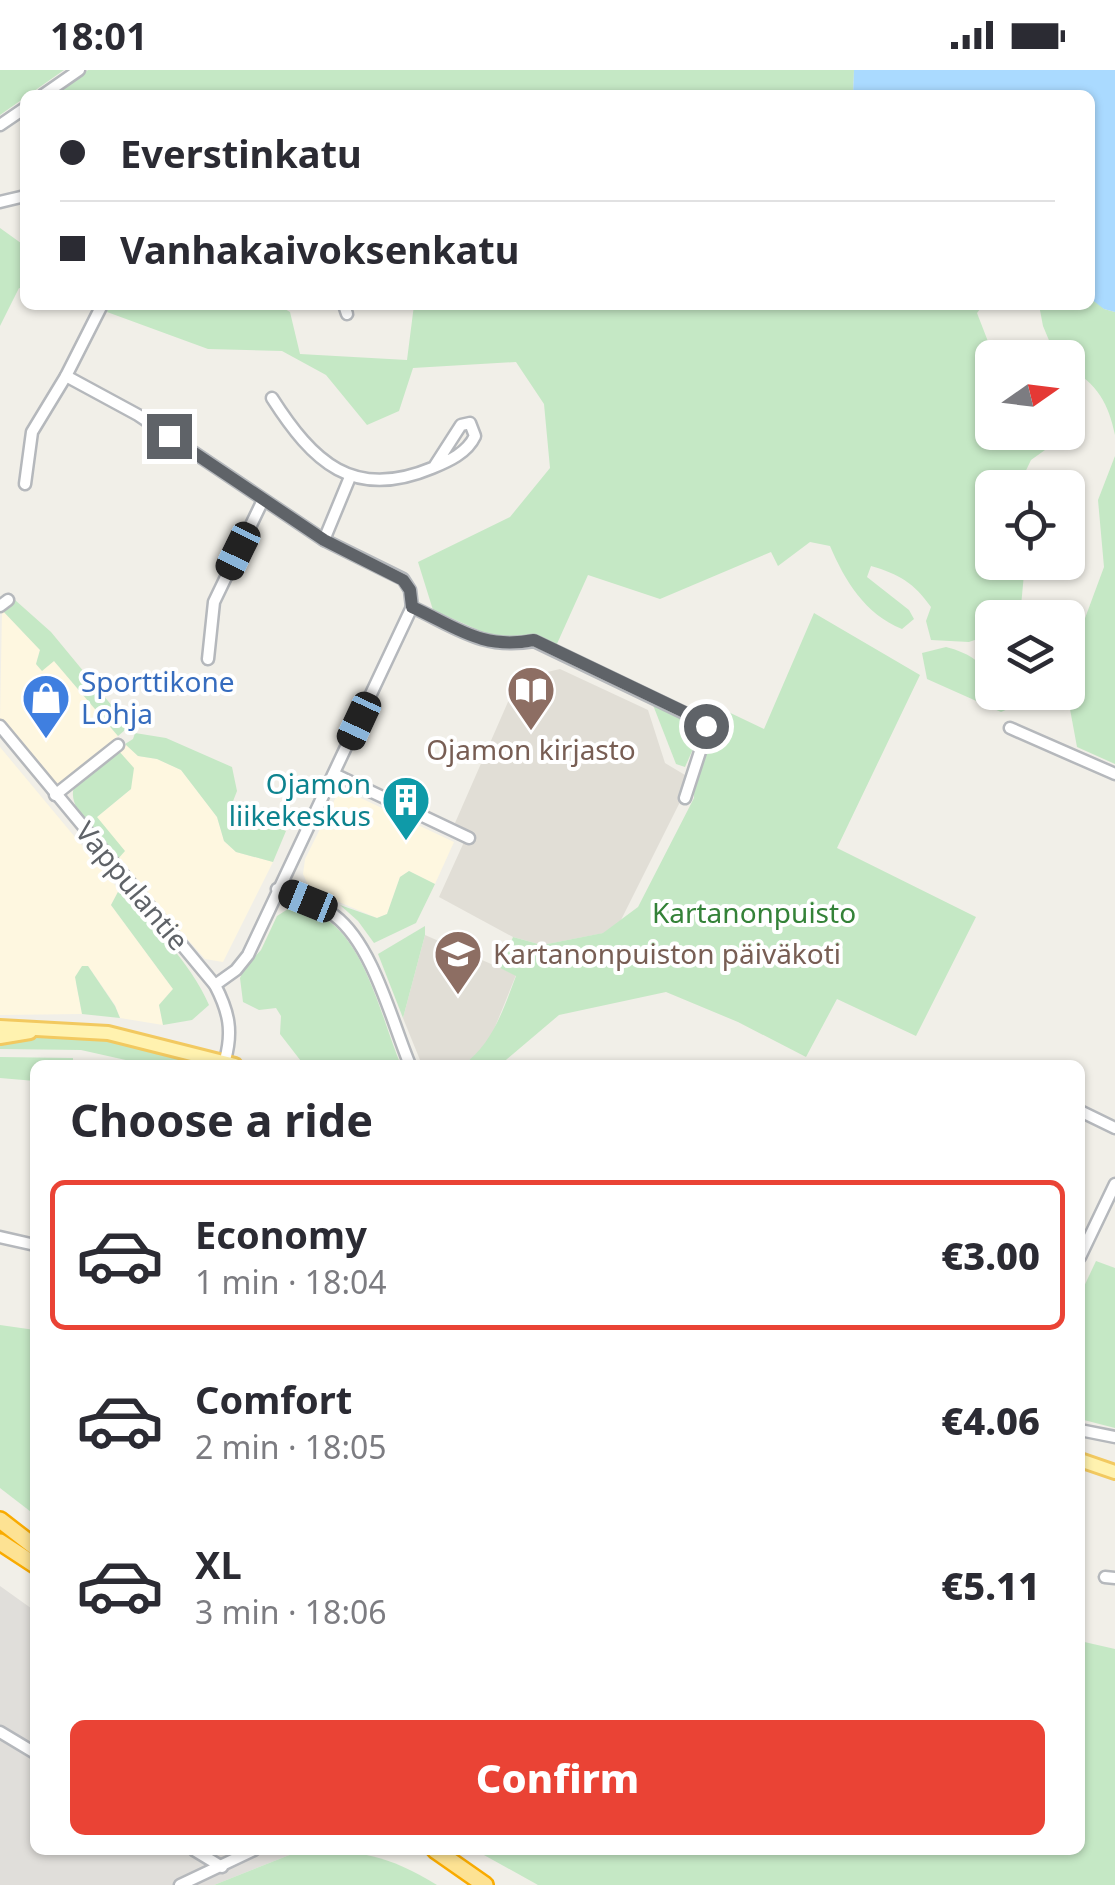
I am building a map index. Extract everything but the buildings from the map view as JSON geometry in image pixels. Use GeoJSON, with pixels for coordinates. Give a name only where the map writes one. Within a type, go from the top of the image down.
{"type":"FeatureCollection","features":[{"type":"Feature","properties":{"kind":"highway"},"geometry":{"type":"LineString","coordinates":[[0,1520],[30,1546]]}},
{"type":"Feature","properties":{"kind":"highway"},"geometry":{"type":"LineString","coordinates":[[0,1530],[30,1547]]}},
{"type":"Feature","properties":{"kind":"highway"},"geometry":{"type":"LineString","coordinates":[[0,1542],[30,1562]]}},
{"type":"Feature","properties":{"kind":"highway"},"geometry":{"type":"LineString","coordinates":[[442,1855],[484,1885]]}},
{"type":"Feature","properties":{"kind":"main road"},"geometry":{"type":"LineString","coordinates":[[0,1027],[108,1033],[218,1060]]}},
{"type":"Feature","properties":{"kind":"main road"},"geometry":{"type":"LineString","coordinates":[[0,1037],[32,1031]]}},
{"type":"Feature","properties":{"kind":"main road"},"geometry":{"type":"LineString","coordinates":[[1085,1462],[1115,1472]]}},
{"type":"Feature","properties":{"kind":"street"},"geometry":{"type":"LineString","coordinates":[[50,90],[79,70]]}},
{"type":"Feature","properties":{"kind":"street"},"geometry":{"type":"LineString","coordinates":[[25,484],[32,432],[99,310]]}},
{"type":"Feature","properties":{"kind":"street"},"geometry":{"type":"LineString","coordinates":[[66,376],[138,416],[324,540],[403,580],[410,590],[412,607],[248,956],[214,985]]}},
{"type":"Feature","properties":{"kind":"street"},"geometry":{"type":"LineString","coordinates":[[272,398],[310,451],[350,478],[392,478],[434,467],[472,443],[472,425],[461,425],[434,467]]}},
{"type":"Feature","properties":{"kind":"street"},"geometry":{"type":"LineString","coordinates":[[324,540],[350,478]]}},
{"type":"Feature","properties":{"kind":"street"},"geometry":{"type":"LineString","coordinates":[[208,659],[214,602],[262,500]]}},
{"type":"Feature","properties":{"kind":"street"},"geometry":{"type":"LineString","coordinates":[[412,607],[486,642],[507,646],[534,640],[703,722],[707,730],[685,798]]}},
{"type":"Feature","properties":{"kind":"street","name":"Vappulantie"},"geometry":{"type":"LineString","coordinates":[[0,726],[214,985],[229,1016],[230,1060]]}},
{"type":"Feature","properties":{"kind":"street"},"geometry":{"type":"LineString","coordinates":[[1010,728],[1115,774]]}},
{"type":"Feature","properties":{"kind":"street"},"geometry":{"type":"LineString","coordinates":[[55,794],[118,744]]}},
{"type":"Feature","properties":{"kind":"street"},"geometry":{"type":"LineString","coordinates":[[334,774],[469,838]]}},
{"type":"Feature","properties":{"kind":"street"},"geometry":{"type":"LineString","coordinates":[[278,889],[323,908],[348,928],[364,954],[408,1060]]}},
{"type":"Feature","properties":{"kind":"street"},"geometry":{"type":"LineString","coordinates":[[1085,1114],[1115,1128]]}},
{"type":"Feature","properties":{"kind":"street"},"geometry":{"type":"LineString","coordinates":[[1085,1247],[1115,1184]]}},
{"type":"Feature","properties":{"kind":"street"},"geometry":{"type":"LineString","coordinates":[[0,1237],[30,1243]]}},
{"type":"Feature","properties":{"kind":"street"},"geometry":{"type":"LineString","coordinates":[[1085,1431],[1115,1437]]}},
{"type":"Feature","properties":{"kind":"street"},"geometry":{"type":"LineString","coordinates":[[0,1732],[30,1749]]}},
{"type":"Feature","properties":{"kind":"street"},"geometry":{"type":"LineString","coordinates":[[202,1855],[222,1867]]}},
{"type":"Feature","properties":{"kind":"street"},"geometry":{"type":"LineString","coordinates":[[180,1885],[245,1855]]}},
{"type":"Feature","properties":{"kind":"shaded area"},"geometry":{"type":"Polygon","coordinates":[[[2,610],[40,650],[36,664],[41,670],[54,661],[118,736],[58,784],[51,783],[0,720],[2,610]]]}},
{"type":"Feature","properties":{"kind":"shaded area"},"geometry":{"type":"Polygon","coordinates":[[[560,669],[648,710],[665,763],[685,775],[682,798],[621,920],[604,933],[542,945],[513,937],[439,897],[469,831],[455,823],[521,672],[539,674],[560,669]]]}},
{"type":"Feature","properties":{"kind":"shaded area"},"geometry":{"type":"Polygon","coordinates":[[[125,744],[138,756],[157,759],[181,770],[217,817],[224,841],[236,852],[273,862],[223,962],[205,959],[117,860],[97,817],[131,789],[118,750],[125,744]]]}},
{"type":"Feature","properties":{"kind":"shaded area"},"geometry":{"type":"Polygon","coordinates":[[[0,747],[119,890],[111,905],[173,989],[159,1005],[163,1025],[120,1018],[88,966],[76,983],[82,1014],[0,1015],[0,747]]]}},
{"type":"Feature","properties":{"kind":"shaded area"},"geometry":{"type":"Polygon","coordinates":[[[348,792],[454,842],[435,884],[409,871],[400,877],[387,914],[377,918],[320,894],[308,885],[303,874],[305,859],[337,795],[348,792]]]}},
{"type":"Feature","properties":{"kind":"shaded area","name":"Kartanonpuiston päiväkoti"},"geometry":{"type":"Polygon","coordinates":[[[425,935],[516,975],[491,1037],[470,1060],[420,1060],[403,1018],[425,935]]]}},
{"type":"Feature","properties":{"kind":"shaded area"},"geometry":{"type":"Polygon","coordinates":[[[0,1586],[30,1607],[30,1855],[289,1855],[214,1885],[0,1885],[0,1586]]]}},
{"type":"Feature","properties":{"kind":"green space"},"geometry":{"type":"Polygon","coordinates":[[[0,70],[64,70],[36,90],[20,90],[20,101],[0,115],[0,70]]]}},
{"type":"Feature","properties":{"kind":"green space"},"geometry":{"type":"Polygon","coordinates":[[[88,70],[854,70],[853,90],[60,90],[88,70]]]}},
{"type":"Feature","properties":{"kind":"green space"},"geometry":{"type":"Polygon","coordinates":[[[0,228],[20,242],[20,288],[0,326],[0,228]]]}},
{"type":"Feature","properties":{"kind":"green space"},"geometry":{"type":"Polygon","coordinates":[[[1095,297],[1104,309],[1115,312],[1115,435],[1105,404],[1085,380],[1085,340],[1049,340],[1040,310],[1095,310],[1095,297]]]}},
{"type":"Feature","properties":{"kind":"green space"},"geometry":{"type":"Polygon","coordinates":[[[287,310],[300,354],[407,360],[413,310],[979,310],[987,340],[975,340],[975,450],[1045,450],[1031,460],[1026,470],[975,470],[975,580],[1023,580],[1022,600],[975,600],[975,640],[931,640],[926,621],[931,607],[912,586],[871,566],[867,577],[909,610],[914,619],[902,629],[877,615],[858,595],[830,546],[810,542],[778,566],[771,552],[660,599],[588,575],[556,646],[537,635],[494,637],[433,610],[418,562],[510,517],[550,468],[544,404],[516,362],[413,368],[399,411],[367,425],[326,375],[282,351],[208,349],[107,312],[287,310]]]}},
{"type":"Feature","properties":{"kind":"green space"},"geometry":{"type":"Polygon","coordinates":[[[1115,456],[1115,764],[1077,747],[1070,710],[1085,710],[1085,618],[1104,567],[1098,500],[1115,456]]]}},
{"type":"Feature","properties":{"kind":"green space"},"geometry":{"type":"Polygon","coordinates":[[[15,600],[51,632],[127,724],[118,736],[54,661],[42,671],[36,664],[40,650],[2,610],[15,600]]]}},
{"type":"Feature","properties":{"kind":"green space","name":"Kartanonpuisto"},"geometry":{"type":"Polygon","coordinates":[[[814,613],[920,675],[837,848],[976,917],[916,1036],[837,999],[806,1057],[738,1022],[666,992],[559,1015],[506,1060],[469,1060],[490,1036],[516,976],[500,968],[513,937],[542,945],[603,933],[638,907],[694,798],[694,777],[720,708],[764,729],[814,613]]]}},
{"type":"Feature","properties":{"kind":"green space"},"geometry":{"type":"Polygon","coordinates":[[[946,647],[975,660],[975,700],[927,679],[922,653],[946,647]]]}},
{"type":"Feature","properties":{"kind":"green space"},"geometry":{"type":"Polygon","coordinates":[[[653,705],[694,723],[697,740],[685,767],[676,764],[653,705]]]}},
{"type":"Feature","properties":{"kind":"green space"},"geometry":{"type":"Polygon","coordinates":[[[135,733],[166,738],[232,767],[237,791],[230,809],[286,831],[273,862],[236,852],[224,841],[217,817],[181,770],[157,759],[138,756],[125,744],[135,733]]]}},
{"type":"Feature","properties":{"kind":"green space"},"geometry":{"type":"Polygon","coordinates":[[[118,750],[134,768],[131,789],[97,817],[125,851],[117,860],[87,825],[73,794],[83,776],[118,750]]]}},
{"type":"Feature","properties":{"kind":"green space"},"geometry":{"type":"Polygon","coordinates":[[[409,871],[435,884],[416,923],[374,943],[340,905],[377,918],[387,914],[400,877],[409,871]]]}},
{"type":"Feature","properties":{"kind":"green space"},"geometry":{"type":"Polygon","coordinates":[[[119,890],[169,944],[201,989],[209,1005],[192,1020],[163,1025],[159,1005],[173,989],[111,905],[119,890]]]}},
{"type":"Feature","properties":{"kind":"green space"},"geometry":{"type":"Polygon","coordinates":[[[288,909],[319,915],[349,942],[370,982],[399,1060],[300,1060],[280,1034],[281,1016],[276,1008],[259,1010],[243,1002],[240,978],[261,950],[277,916],[288,909]]]}},
{"type":"Feature","properties":{"kind":"green space"},"geometry":{"type":"Polygon","coordinates":[[[425,926],[425,935],[403,1018],[378,954],[425,926]]]}},
{"type":"Feature","properties":{"kind":"green space"},"geometry":{"type":"Polygon","coordinates":[[[82,966],[88,966],[120,1018],[82,1014],[75,977],[82,966]]]}},
{"type":"Feature","properties":{"kind":"green space"},"geometry":{"type":"Polygon","coordinates":[[[38,1036],[81,1038],[120,1043],[183,1060],[126,1060],[81,1050],[0,1049],[0,1043],[38,1036]]]}},
{"type":"Feature","properties":{"kind":"green space"},"geometry":{"type":"Polygon","coordinates":[[[0,1057],[73,1058],[30,1060],[30,1081],[0,1078],[0,1057]]]}},
{"type":"Feature","properties":{"kind":"green space"},"geometry":{"type":"Polygon","coordinates":[[[1096,1261],[1115,1268],[1115,1428],[1085,1420],[1085,1284],[1096,1261]]]}},
{"type":"Feature","properties":{"kind":"green space"},"geometry":{"type":"Polygon","coordinates":[[[0,1325],[30,1329],[30,1511],[0,1488],[0,1325]]]}},
{"type":"Feature","properties":{"kind":"green space"},"geometry":{"type":"Polygon","coordinates":[[[1085,1642],[1115,1649],[1115,1885],[538,1885],[484,1855],[1085,1855],[1085,1642]]]}},
{"type":"Feature","properties":{"kind":"green space"},"geometry":{"type":"Polygon","coordinates":[[[289,1855],[366,1855],[403,1867],[437,1885],[214,1885],[289,1855]]]}},
{"type":"Feature","properties":{"kind":"water"},"geometry":{"type":"Polygon","coordinates":[[[854,70],[1115,70],[1115,312],[1095,302],[1095,90],[853,90],[854,70]]]}},
{"type":"Feature","properties":{"kind":"place","name":"Ojamon kirjasto"},"geometry":{"type":"Point","coordinates":[531,732]}},
{"type":"Feature","properties":{"kind":"place","name":"Sporttikone Lohja"},"geometry":{"type":"Point","coordinates":[46,740]}},
{"type":"Feature","properties":{"kind":"place","name":"Ojamon liikekeskus"},"geometry":{"type":"Point","coordinates":[406,842]}},
{"type":"Feature","properties":{"kind":"place","name":"Kartanonpuiston päiväkoti"},"geometry":{"type":"Point","coordinates":[458,996]}},
{"type":"Feature","properties":{"kind":"route"},"geometry":{"type":"LineString","coordinates":[[169,436],[324,540],[403,580],[410,590],[412,607],[486,642],[507,646],[534,640],[697,718],[706,726]]}}]}
